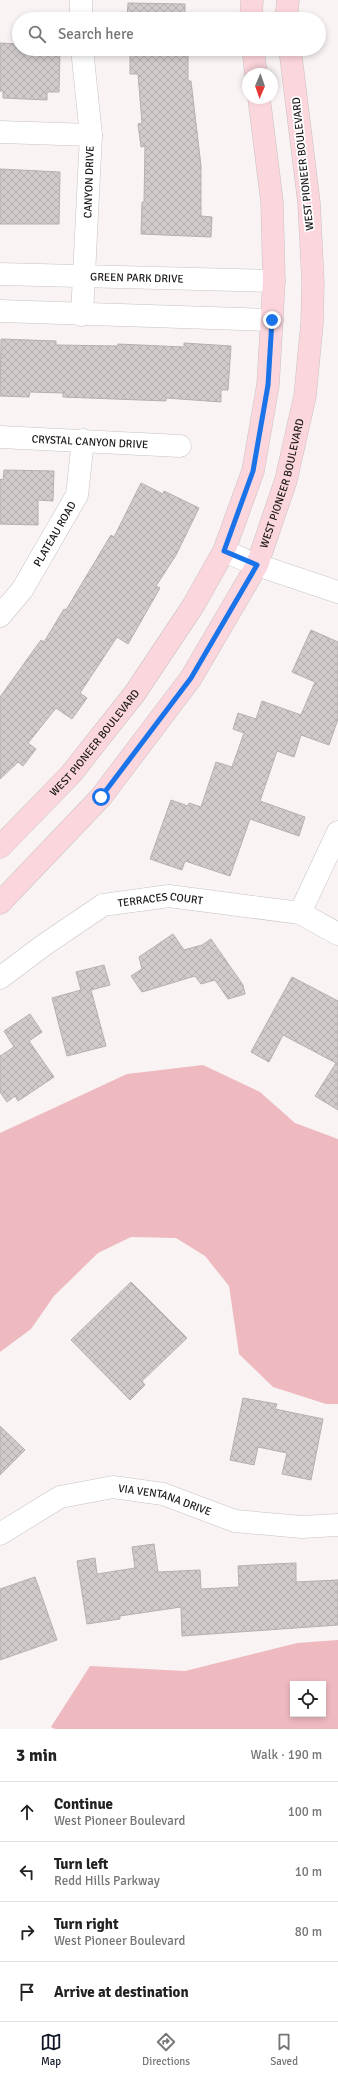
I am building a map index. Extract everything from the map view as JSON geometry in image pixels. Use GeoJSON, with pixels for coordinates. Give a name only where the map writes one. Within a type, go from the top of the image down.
{"type":"FeatureCollection","features":[{"type":"Feature","properties":{"kind":"main road"},"geometry":{"type":"LineString","coordinates":[[251,12],[252,0]]}},
{"type":"Feature","properties":{"kind":"main road"},"geometry":{"type":"LineString","coordinates":[[287,12],[288,0]]}},
{"type":"Feature","properties":{"kind":"main road"},"geometry":{"type":"LineString","coordinates":[[254,56],[255,68]]}},
{"type":"Feature","properties":{"kind":"main road","name":"WEST PIONEER BOULEVARD"},"geometry":{"type":"LineString","coordinates":[[0,903],[101,797],[111,784],[191,678],[257,565],[289,465],[305,396],[312,324],[313,283],[309,203],[291,56]]}},
{"type":"Feature","properties":{"kind":"main road","name":"WEST PIONEER BOULEVARD"},"geometry":{"type":"LineString","coordinates":[[0,847],[71,774],[135,693],[193,606],[224,551],[253,471],[268,385],[274,281],[272,202],[260,104]]}},
{"type":"Feature","properties":{"kind":"street"},"geometry":{"type":"LineString","coordinates":[[81,0],[81,12]]}},
{"type":"Feature","properties":{"kind":"street","name":"CANYON DRIVE"},"geometry":{"type":"LineString","coordinates":[[82,315],[91,135],[83,56]]}},
{"type":"Feature","properties":{"kind":"street"},"geometry":{"type":"LineString","coordinates":[[0,132],[91,135]]}},
{"type":"Feature","properties":{"kind":"street","name":"GREEN PARK DRIVE"},"geometry":{"type":"LineString","coordinates":[[0,274],[274,281]]}},
{"type":"Feature","properties":{"kind":"street"},"geometry":{"type":"LineString","coordinates":[[0,311],[82,315],[272,320]]}},
{"type":"Feature","properties":{"kind":"street","name":"CRYSTAL CANYON DRIVE"},"geometry":{"type":"LineString","coordinates":[[0,437],[180,446]]}},
{"type":"Feature","properties":{"kind":"street","name":"PLATEAU ROAD"},"geometry":{"type":"LineString","coordinates":[[0,616],[22,590],[77,495],[83,440]]}},
{"type":"Feature","properties":{"kind":"street"},"geometry":{"type":"LineString","coordinates":[[224,551],[257,565],[338,592]]}},
{"type":"Feature","properties":{"kind":"street"},"geometry":{"type":"LineString","coordinates":[[300,913],[338,832]]}},
{"type":"Feature","properties":{"kind":"street","name":"TERRACES COURT"},"geometry":{"type":"LineString","coordinates":[[0,978],[44,945],[103,905],[169,896],[300,913],[338,934]]}},
{"type":"Feature","properties":{"kind":"street","name":"VIA VENTANA DRIVE"},"geometry":{"type":"LineString","coordinates":[[0,1534],[60,1497],[114,1487],[163,1494],[235,1521],[302,1527],[338,1525]]}},
{"type":"Feature","properties":{"kind":"shaded area"},"geometry":{"type":"Polygon","coordinates":[[[203,1065],[260,1092],[295,1123],[338,1139],[338,1404],[326,1404],[273,1387],[239,1354],[229,1286],[205,1256],[176,1238],[131,1237],[98,1253],[54,1296],[31,1329],[0,1352],[0,1133],[127,1074],[203,1065]]]}},
{"type":"Feature","properties":{"kind":"shaded area"},"geometry":{"type":"Polygon","coordinates":[[[338,1640],[338,1729],[55,1729],[51,1727],[90,1666],[185,1671],[297,1643],[338,1640]]]}},
{"type":"Feature","properties":{"kind":"building"},"geometry":{"type":"Polygon","coordinates":[[[128,3],[185,4],[185,12],[127,12],[128,3]]]}},
{"type":"Feature","properties":{"kind":"building"},"geometry":{"type":"Polygon","coordinates":[[[0,43],[12,44],[12,56],[60,56],[59,92],[47,92],[47,100],[3,98],[3,91],[0,91],[0,43]]]}},
{"type":"Feature","properties":{"kind":"building"},"geometry":{"type":"Polygon","coordinates":[[[130,56],[188,56],[188,81],[191,81],[201,166],[201,216],[212,217],[211,237],[141,234],[142,202],[144,202],[145,146],[141,147],[138,124],[142,123],[138,74],[130,74],[130,56]]]}},
{"type":"Feature","properties":{"kind":"building"},"geometry":{"type":"Polygon","coordinates":[[[0,169],[60,172],[59,224],[0,224],[0,169]]]}},
{"type":"Feature","properties":{"kind":"building"},"geometry":{"type":"Polygon","coordinates":[[[1,339],[56,341],[56,345],[118,346],[118,344],[184,347],[184,343],[231,346],[228,390],[221,390],[221,402],[166,398],[166,401],[63,397],[63,393],[30,392],[29,397],[0,396],[1,339]]]}},
{"type":"Feature","properties":{"kind":"building"},"geometry":{"type":"Polygon","coordinates":[[[4,470],[54,471],[53,501],[38,500],[38,525],[0,524],[0,479],[3,480],[4,470]]]}},
{"type":"Feature","properties":{"kind":"building"},"geometry":{"type":"Polygon","coordinates":[[[141,483],[163,494],[164,491],[199,508],[176,555],[156,586],[160,588],[128,644],[117,637],[80,693],[87,698],[72,719],[56,708],[28,743],[36,749],[23,766],[18,762],[0,779],[0,697],[41,640],[44,642],[64,609],[66,610],[111,535],[114,537],[141,483]]]}},
{"type":"Feature","properties":{"kind":"building"},"geometry":{"type":"Polygon","coordinates":[[[311,630],[338,642],[338,719],[329,745],[301,735],[294,757],[277,751],[260,801],[305,817],[299,836],[250,819],[230,876],[185,861],[182,870],[150,859],[171,800],[188,806],[189,803],[201,807],[216,762],[232,767],[244,733],[233,729],[238,713],[256,719],[262,701],[301,715],[315,682],[292,672],[311,630]]]}},
{"type":"Feature","properties":{"kind":"building"},"geometry":{"type":"Polygon","coordinates":[[[173,934],[184,950],[202,945],[211,939],[243,985],[245,994],[228,999],[215,980],[201,984],[195,976],[142,992],[131,976],[142,969],[139,957],[173,934]]]}},
{"type":"Feature","properties":{"kind":"building"},"geometry":{"type":"Polygon","coordinates":[[[104,965],[110,985],[91,990],[106,1046],[67,1056],[52,998],[81,990],[76,972],[104,965]]]}},
{"type":"Feature","properties":{"kind":"building"},"geometry":{"type":"Polygon","coordinates":[[[292,977],[338,1001],[338,1110],[315,1096],[336,1063],[283,1035],[269,1062],[251,1052],[292,977]]]}},
{"type":"Feature","properties":{"kind":"building"},"geometry":{"type":"Polygon","coordinates":[[[30,1014],[42,1032],[29,1041],[54,1077],[18,1101],[15,1096],[7,1102],[0,1092],[0,1056],[14,1047],[4,1031],[30,1014]]]}},
{"type":"Feature","properties":{"kind":"building"},"geometry":{"type":"Polygon","coordinates":[[[131,1282],[187,1338],[142,1381],[145,1385],[130,1400],[71,1340],[131,1282]]]}},
{"type":"Feature","properties":{"kind":"building"},"geometry":{"type":"Polygon","coordinates":[[[243,1398],[277,1404],[275,1409],[323,1419],[311,1480],[282,1474],[287,1453],[258,1447],[254,1465],[230,1460],[243,1398]]]}},
{"type":"Feature","properties":{"kind":"building"},"geometry":{"type":"Polygon","coordinates":[[[0,1426],[25,1450],[0,1475],[0,1426]]]}},
{"type":"Feature","properties":{"kind":"building"},"geometry":{"type":"Polygon","coordinates":[[[154,1544],[158,1572],[200,1570],[201,1589],[239,1587],[238,1566],[296,1563],[296,1582],[338,1580],[338,1625],[182,1636],[181,1607],[120,1616],[120,1619],[87,1624],[77,1561],[95,1558],[97,1574],[135,1568],[132,1547],[154,1544]]]}},
{"type":"Feature","properties":{"kind":"building"},"geometry":{"type":"Polygon","coordinates":[[[35,1577],[57,1640],[0,1660],[0,1589],[35,1577]]]}},
{"type":"Feature","properties":{"kind":"route"},"geometry":{"type":"LineString","coordinates":[[101,797],[191,678],[257,565],[224,551],[253,471],[268,385],[272,320]]}}]}
